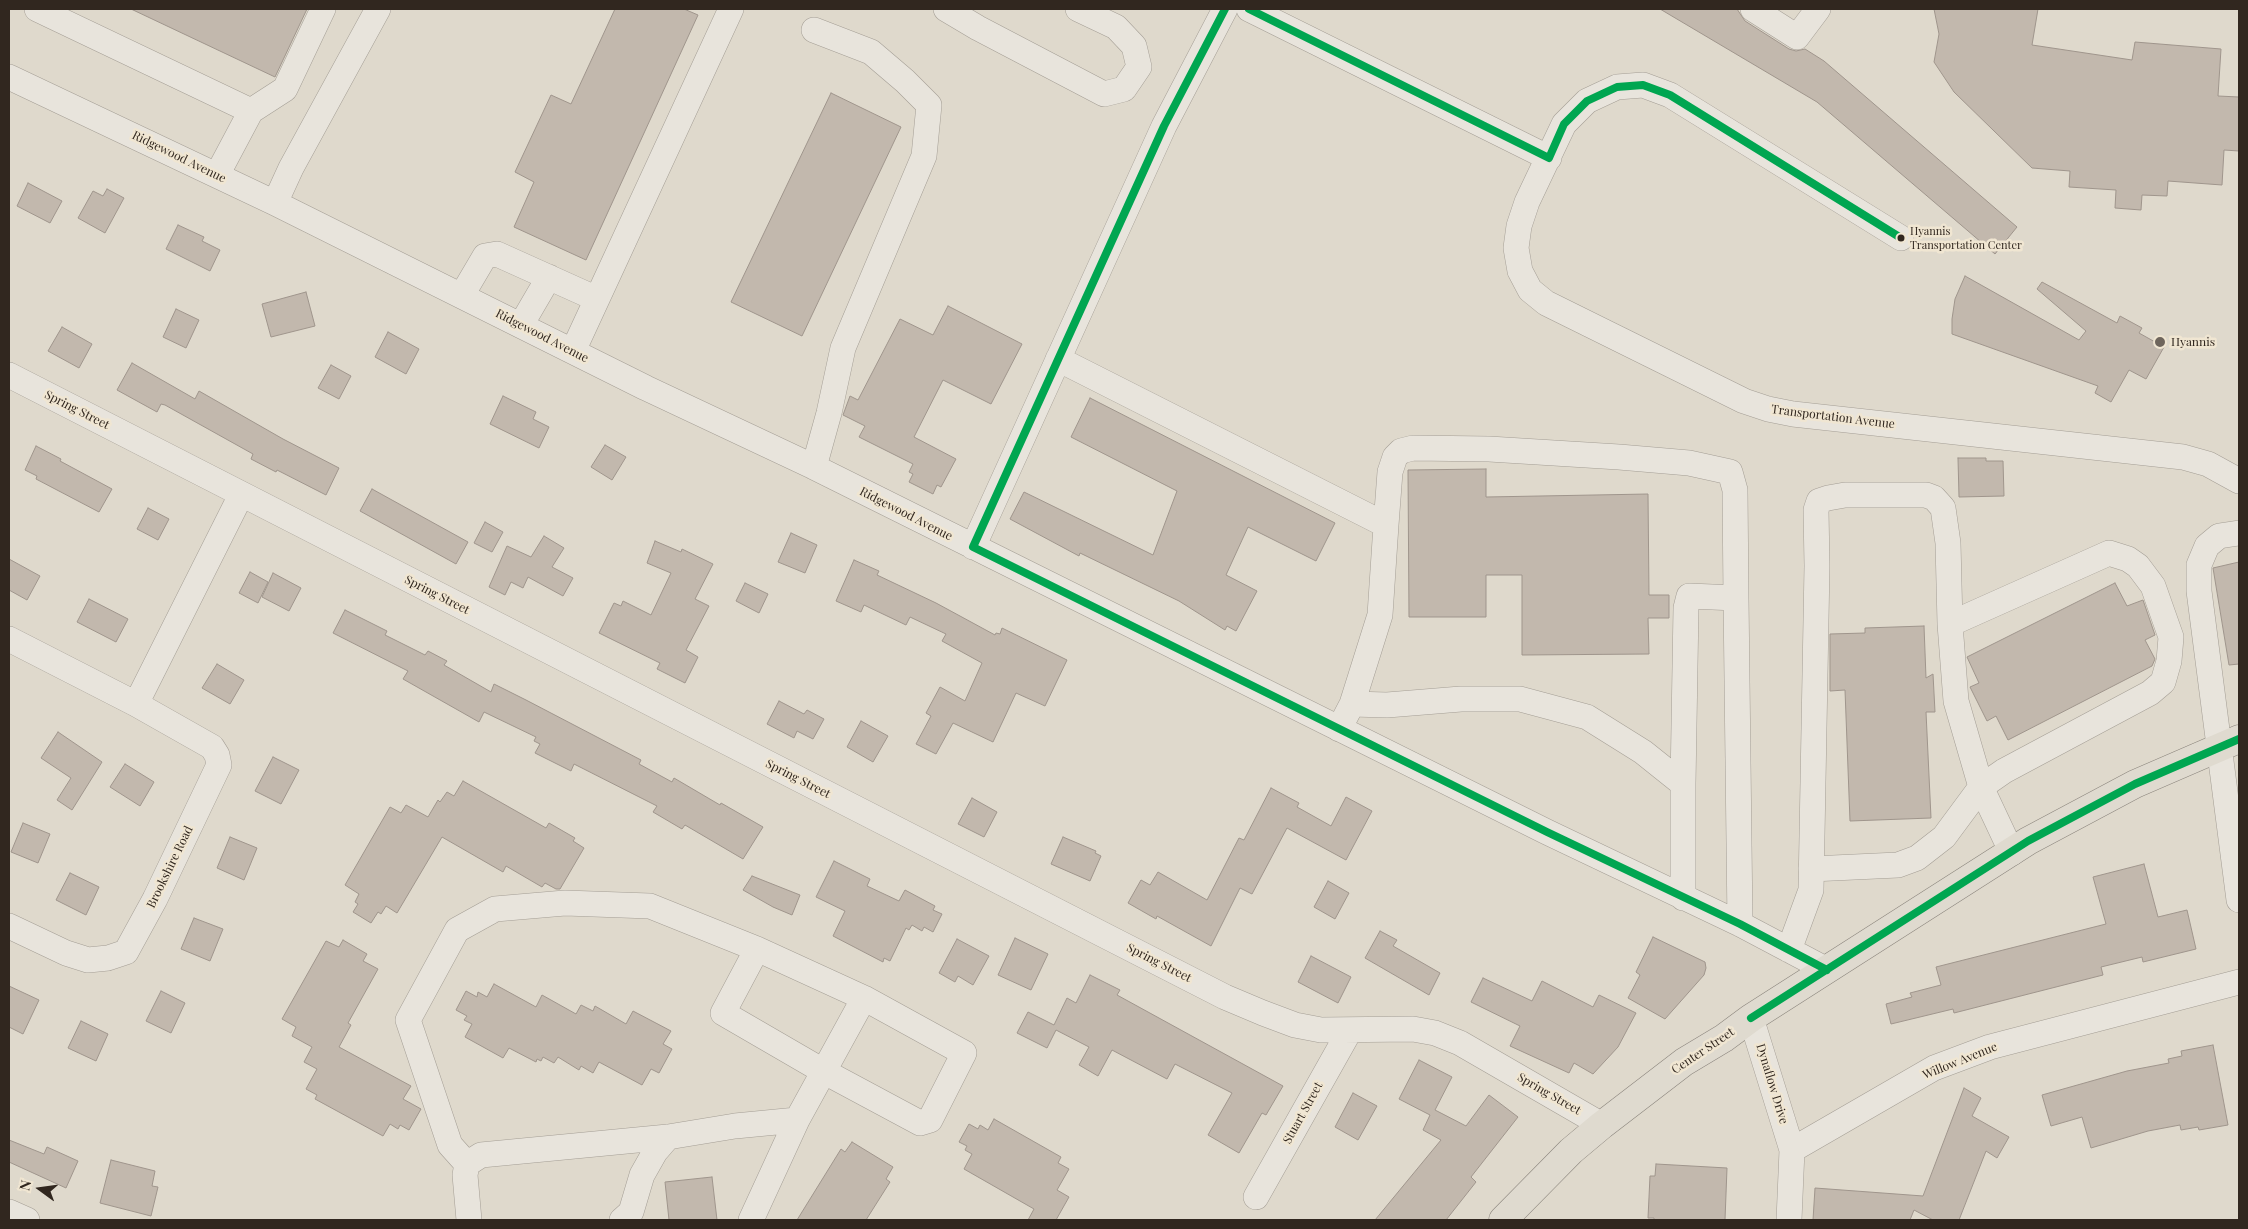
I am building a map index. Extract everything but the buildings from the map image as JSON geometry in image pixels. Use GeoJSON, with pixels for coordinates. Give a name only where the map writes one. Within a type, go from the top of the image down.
{"type":"FeatureCollection","features":[{"type":"Feature","properties":{"kind":"main road","name":"Center Street"},"geometry":{"type":"LineString","coordinates":[[1503,1220],[1571,1151],[1602,1125],[1684,1062],[1724,1038],[1751,1018],[2069,818],[2135,784],[2230,743]]}},
{"type":"Feature","properties":{"kind":"street"},"geometry":{"type":"LineString","coordinates":[[37,9],[251,111]]}},
{"type":"Feature","properties":{"kind":"street"},"geometry":{"type":"LineString","coordinates":[[217,176],[251,111],[285,89],[323,9]]}},
{"type":"Feature","properties":{"kind":"street"},"geometry":{"type":"LineString","coordinates":[[275,203],[291,168],[378,9]]}},
{"type":"Feature","properties":{"kind":"street"},"geometry":{"type":"LineString","coordinates":[[573,351],[731,9]]}},
{"type":"Feature","properties":{"kind":"street"},"geometry":{"type":"LineString","coordinates":[[946,9],[978,28],[1104,94],[1124,90],[1138,67],[1134,46],[1116,27],[1078,9]]}},
{"type":"Feature","properties":{"kind":"street"},"geometry":{"type":"LineString","coordinates":[[973,548],[1164,126],[1225,9]]}},
{"type":"Feature","properties":{"kind":"street"},"geometry":{"type":"LineString","coordinates":[[1249,9],[1548,158]]}},
{"type":"Feature","properties":{"kind":"street"},"geometry":{"type":"LineString","coordinates":[[1753,9],[1797,37],[1818,9]]}},
{"type":"Feature","properties":{"kind":"street"},"geometry":{"type":"LineString","coordinates":[[814,30],[871,52],[905,81],[929,105],[924,156],[843,348],[829,413],[814,467]]}},
{"type":"Feature","properties":{"kind":"street","name":"Ridgewood Avenue"},"geometry":{"type":"LineString","coordinates":[[9,77],[275,203],[573,351],[814,467],[1339,729],[1740,924],[1827,970]]}},
{"type":"Feature","properties":{"kind":"street","name":"Transportation Avenue"},"geometry":{"type":"LineString","coordinates":[[1901,238],[1670,95],[1643,85],[1617,87],[1587,101],[1564,124],[1527,202],[1519,226],[1516,248],[1520,271],[1530,290],[1546,303],[1744,401],[1770,410],[2183,457],[2208,464],[2239,481]]}},
{"type":"Feature","properties":{"kind":"street"},"geometry":{"type":"LineString","coordinates":[[462,295],[485,256],[489,254],[507,257],[597,299]]}},
{"type":"Feature","properties":{"kind":"street"},"geometry":{"type":"LineString","coordinates":[[521,325],[549,277]]}},
{"type":"Feature","properties":{"kind":"street"},"geometry":{"type":"LineString","coordinates":[[1058,359],[1386,525]]}},
{"type":"Feature","properties":{"kind":"street","name":"Spring Street"},"geometry":{"type":"LineString","coordinates":[[9,375],[1224,996],[1263,1014],[1296,1025],[1321,1030],[1413,1029],[1435,1033],[1460,1043],[1602,1125]]}},
{"type":"Feature","properties":{"kind":"street"},"geometry":{"type":"LineString","coordinates":[[1339,729],[1352,704],[1380,615],[1390,472],[1395,457],[1401,451],[1413,448],[1490,449],[1689,463],[1730,472],[1735,490],[1740,924]]}},
{"type":"Feature","properties":{"kind":"street"},"geometry":{"type":"LineString","coordinates":[[136,704],[242,495]]}},
{"type":"Feature","properties":{"kind":"street"},"geometry":{"type":"LineString","coordinates":[[1789,950],[1810,890],[1817,566],[1816,510],[1819,501],[1845,495],[1926,495],[1934,498],[1943,508],[1948,543],[1950,624],[1956,701],[1981,787],[2012,853]]}},
{"type":"Feature","properties":{"kind":"street"},"geometry":{"type":"LineString","coordinates":[[2239,533],[2220,536],[2207,546],[2199,565],[2199,591],[2230,743],[2239,900]]}},
{"type":"Feature","properties":{"kind":"street"},"geometry":{"type":"LineString","coordinates":[[1811,869],[1898,865],[1917,858],[1944,838],[1981,787],[2004,771],[2150,693],[2163,682],[2170,661],[2171,637],[2153,586],[2138,566],[2128,558],[2109,553],[1950,624]]}},
{"type":"Feature","properties":{"kind":"street"},"geometry":{"type":"LineString","coordinates":[[1684,898],[1683,784],[1686,608],[1689,596],[1736,598]]}},
{"type":"Feature","properties":{"kind":"street","name":"Brookshire Road"},"geometry":{"type":"LineString","coordinates":[[9,639],[136,704],[212,747],[217,755],[219,765],[155,899],[126,952],[108,958],[88,960],[66,953],[9,926]]}},
{"type":"Feature","properties":{"kind":"street"},"geometry":{"type":"LineString","coordinates":[[1352,704],[1387,705],[1461,699],[1520,699],[1587,718],[1643,752],[1683,784]]}},
{"type":"Feature","properties":{"kind":"street"},"geometry":{"type":"LineString","coordinates":[[467,1164],[450,1145],[408,1020],[457,930],[495,909],[565,903],[650,906],[757,949],[864,998],[964,1053],[930,1120],[920,1123],[823,1071],[723,1012],[757,949]]}},
{"type":"Feature","properties":{"kind":"street","name":"Willow Avenue"},"geometry":{"type":"LineString","coordinates":[[1792,1150],[1934,1068],[1990,1046],[2239,982]]}},
{"type":"Feature","properties":{"kind":"street"},"geometry":{"type":"LineString","coordinates":[[751,1220],[797,1120],[864,998]]}},
{"type":"Feature","properties":{"kind":"street","name":"Dynaflow Drive"},"geometry":{"type":"LineString","coordinates":[[1751,1018],[1792,1150]]}},
{"type":"Feature","properties":{"kind":"street","name":"Stuart Street"},"geometry":{"type":"LineString","coordinates":[[1256,1197],[1350,1030]]}},
{"type":"Feature","properties":{"kind":"street"},"geometry":{"type":"LineString","coordinates":[[469,1220],[465,1175],[467,1164],[481,1155],[668,1137],[735,1126],[797,1120]]}},
{"type":"Feature","properties":{"kind":"street"},"geometry":{"type":"LineString","coordinates":[[622,1220],[631,1212],[637,1197],[642,1174],[650,1159],[668,1137]]}},
{"type":"Feature","properties":{"kind":"street"},"geometry":{"type":"LineString","coordinates":[[769,1220],[770,1201],[783,1148]]}},
{"type":"Feature","properties":{"kind":"street"},"geometry":{"type":"LineString","coordinates":[[1789,1220],[1792,1150]]}},
{"type":"Feature","properties":{"kind":"street"},"geometry":{"type":"LineString","coordinates":[[9,1212],[27,1220]]}},
{"type":"Feature","properties":{"kind":"transit line"},"geometry":{"type":"LineString","coordinates":[[1225,9],[1164,126],[973,547],[1547,832],[1740,924],[1827,970]]}},
{"type":"Feature","properties":{"kind":"transit line"},"geometry":{"type":"LineString","coordinates":[[1249,9],[1549,158],[1564,124],[1587,101],[1617,87],[1643,85],[1670,95],[1901,238]]}},
{"type":"Feature","properties":{"kind":"transit line"},"geometry":{"type":"LineString","coordinates":[[1751,1018],[2028,841],[2135,784],[2239,739]]}},
{"type":"Feature","properties":{"kind":"place","name":"Hyannis Transportation Center"},"geometry":{"type":"Point","coordinates":[1901,238]}},
{"type":"Feature","properties":{"kind":"place","name":"Hyannis"},"geometry":{"type":"Point","coordinates":[2160,342]}}]}
